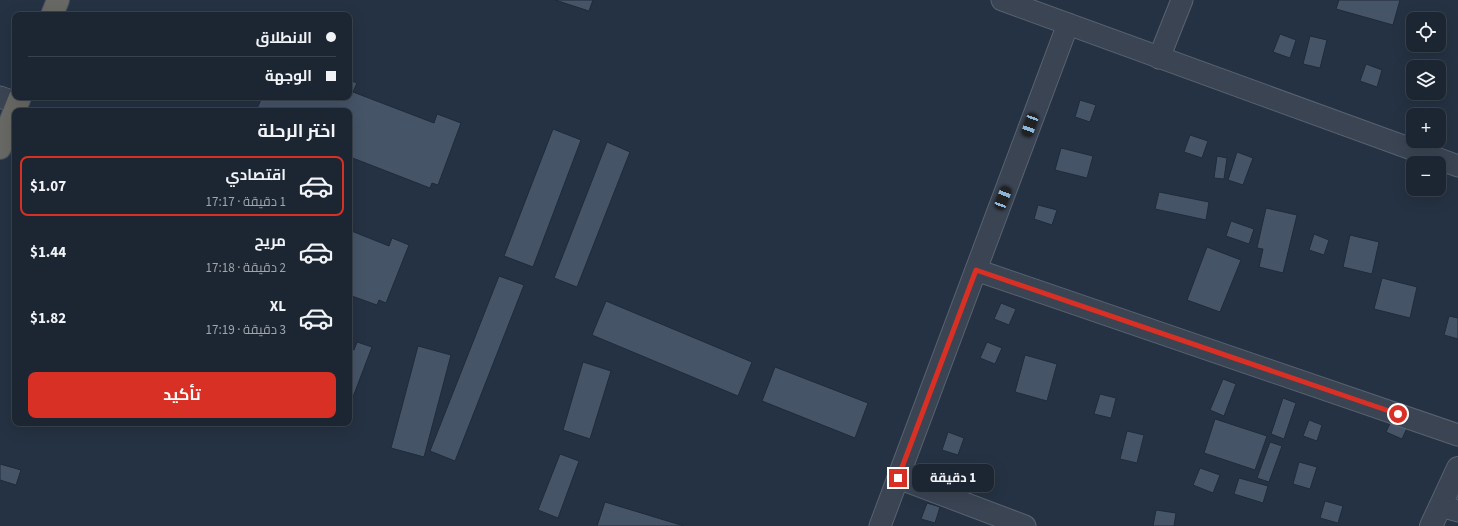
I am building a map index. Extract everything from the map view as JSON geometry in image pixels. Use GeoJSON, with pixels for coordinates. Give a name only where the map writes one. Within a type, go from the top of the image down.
{"type":"FeatureCollection","features":[{"type":"Feature","properties":{"kind":"highway"},"geometry":{"type":"LineString","coordinates":[[53,12],[58,0]]}},
{"type":"Feature","properties":{"kind":"highway"},"geometry":{"type":"LineString","coordinates":[[0,148],[12,99]]}},
{"type":"Feature","properties":{"kind":"street"},"geometry":{"type":"LineString","coordinates":[[1002,0],[1458,166]]}},
{"type":"Feature","properties":{"kind":"street"},"geometry":{"type":"LineString","coordinates":[[1159,58],[1182,0]]}},
{"type":"Feature","properties":{"kind":"street"},"geometry":{"type":"LineString","coordinates":[[880,526],[1068,24]]}},
{"type":"Feature","properties":{"kind":"street"},"geometry":{"type":"LineString","coordinates":[[976,270],[1458,435]]}},
{"type":"Feature","properties":{"kind":"street"},"geometry":{"type":"LineString","coordinates":[[1431,526],[1449,508],[1458,468]]}},
{"type":"Feature","properties":{"kind":"street"},"geometry":{"type":"LineString","coordinates":[[898,478],[1025,526]]}},
{"type":"Feature","properties":{"kind":"building"},"geometry":{"type":"Polygon","coordinates":[[[555,0],[593,0],[589,11],[555,0]]]}},
{"type":"Feature","properties":{"kind":"building"},"geometry":{"type":"Polygon","coordinates":[[[1339,0],[1400,0],[1393,25],[1336,9],[1339,0]]]}},
{"type":"Feature","properties":{"kind":"building"},"geometry":{"type":"Polygon","coordinates":[[[1280,34],[1296,40],[1290,58],[1273,52],[1280,34]]]}},
{"type":"Feature","properties":{"kind":"building"},"geometry":{"type":"Polygon","coordinates":[[[1310,36],[1327,40],[1320,68],[1303,64],[1310,36]]]}},
{"type":"Feature","properties":{"kind":"building"},"geometry":{"type":"Polygon","coordinates":[[[1366,64],[1382,70],[1377,87],[1360,81],[1366,64]]]}},
{"type":"Feature","properties":{"kind":"building"},"geometry":{"type":"Polygon","coordinates":[[[352,81],[357,83],[353,92],[434,123],[437,114],[461,123],[438,185],[432,183],[430,188],[352,158],[352,108],[257,108],[261,100],[352,100],[352,81]]]}},
{"type":"Feature","properties":{"kind":"building"},"geometry":{"type":"Polygon","coordinates":[[[1080,100],[1096,105],[1090,122],[1075,117],[1080,100]]]}},
{"type":"Feature","properties":{"kind":"building"},"geometry":{"type":"Polygon","coordinates":[[[553,129],[581,140],[533,267],[504,256],[553,129]]]}},
{"type":"Feature","properties":{"kind":"building"},"geometry":{"type":"Polygon","coordinates":[[[1190,135],[1208,141],[1202,158],[1184,152],[1190,135]]]}},
{"type":"Feature","properties":{"kind":"building"},"geometry":{"type":"Polygon","coordinates":[[[607,142],[630,152],[577,287],[554,278],[607,142]]]}},
{"type":"Feature","properties":{"kind":"building"},"geometry":{"type":"Polygon","coordinates":[[[1061,148],[1093,156],[1087,178],[1055,170],[1061,148]]]}},
{"type":"Feature","properties":{"kind":"building"},"geometry":{"type":"Polygon","coordinates":[[[1237,152],[1253,158],[1243,185],[1228,180],[1237,152]]]}},
{"type":"Feature","properties":{"kind":"building"},"geometry":{"type":"Polygon","coordinates":[[[1217,156],[1227,158],[1224,179],[1214,178],[1217,156]]]}},
{"type":"Feature","properties":{"kind":"building"},"geometry":{"type":"Polygon","coordinates":[[[1159,192],[1209,202],[1206,220],[1155,209],[1159,192]]]}},
{"type":"Feature","properties":{"kind":"building"},"geometry":{"type":"Polygon","coordinates":[[[1038,205],[1057,210],[1052,225],[1034,219],[1038,205]]]}},
{"type":"Feature","properties":{"kind":"building"},"geometry":{"type":"Polygon","coordinates":[[[1266,208],[1297,215],[1283,273],[1259,267],[1263,249],[1257,248],[1266,208]]]}},
{"type":"Feature","properties":{"kind":"building"},"geometry":{"type":"Polygon","coordinates":[[[1231,221],[1254,229],[1249,244],[1226,236],[1231,221]]]}},
{"type":"Feature","properties":{"kind":"building"},"geometry":{"type":"Polygon","coordinates":[[[352,231],[389,246],[392,238],[409,245],[386,303],[379,300],[377,305],[352,296],[352,231]]]}},
{"type":"Feature","properties":{"kind":"building"},"geometry":{"type":"Polygon","coordinates":[[[1314,234],[1329,240],[1324,255],[1309,250],[1314,234]]]}},
{"type":"Feature","properties":{"kind":"building"},"geometry":{"type":"Polygon","coordinates":[[[1350,235],[1379,242],[1372,274],[1343,267],[1350,235]]]}},
{"type":"Feature","properties":{"kind":"building"},"geometry":{"type":"Polygon","coordinates":[[[1207,247],[1241,260],[1220,312],[1187,300],[1207,247]]]}},
{"type":"Feature","properties":{"kind":"building"},"geometry":{"type":"Polygon","coordinates":[[[499,276],[524,285],[455,461],[430,451],[499,276]]]}},
{"type":"Feature","properties":{"kind":"building"},"geometry":{"type":"Polygon","coordinates":[[[1382,278],[1417,287],[1410,318],[1374,309],[1382,278]]]}},
{"type":"Feature","properties":{"kind":"building"},"geometry":{"type":"Polygon","coordinates":[[[606,301],[752,362],[738,396],[592,335],[606,301]]]}},
{"type":"Feature","properties":{"kind":"building"},"geometry":{"type":"Polygon","coordinates":[[[1001,303],[1016,309],[1009,325],[994,319],[1001,303]]]}},
{"type":"Feature","properties":{"kind":"building"},"geometry":{"type":"Polygon","coordinates":[[[1449,316],[1458,318],[1458,339],[1444,335],[1449,316]]]}},
{"type":"Feature","properties":{"kind":"building"},"geometry":{"type":"Polygon","coordinates":[[[357,342],[372,347],[353,397],[352,349],[354,350],[357,342]]]}},
{"type":"Feature","properties":{"kind":"building"},"geometry":{"type":"Polygon","coordinates":[[[987,342],[1002,348],[995,364],[980,358],[987,342]]]}},
{"type":"Feature","properties":{"kind":"building"},"geometry":{"type":"Polygon","coordinates":[[[418,346],[451,355],[424,457],[391,448],[418,346]]]}},
{"type":"Feature","properties":{"kind":"building"},"geometry":{"type":"Polygon","coordinates":[[[1025,355],[1057,364],[1047,401],[1015,392],[1025,355]]]}},
{"type":"Feature","properties":{"kind":"building"},"geometry":{"type":"Polygon","coordinates":[[[583,362],[611,371],[590,439],[563,430],[583,362]]]}},
{"type":"Feature","properties":{"kind":"building"},"geometry":{"type":"Polygon","coordinates":[[[775,367],[868,403],[855,438],[762,401],[775,367]]]}},
{"type":"Feature","properties":{"kind":"building"},"geometry":{"type":"Polygon","coordinates":[[[1223,379],[1236,384],[1224,416],[1210,410],[1223,379]]]}},
{"type":"Feature","properties":{"kind":"building"},"geometry":{"type":"Polygon","coordinates":[[[1100,394],[1116,398],[1111,418],[1094,414],[1100,394]]]}},
{"type":"Feature","properties":{"kind":"building"},"geometry":{"type":"Polygon","coordinates":[[[1283,398],[1296,403],[1284,439],[1271,434],[1283,398]]]}},
{"type":"Feature","properties":{"kind":"building"},"geometry":{"type":"Polygon","coordinates":[[[1215,419],[1267,436],[1255,470],[1204,453],[1215,419]]]}},
{"type":"Feature","properties":{"kind":"building"},"geometry":{"type":"Polygon","coordinates":[[[1392,419],[1408,426],[1402,439],[1386,432],[1392,419]]]}},
{"type":"Feature","properties":{"kind":"building"},"geometry":{"type":"Polygon","coordinates":[[[1309,420],[1322,425],[1317,441],[1303,436],[1309,420]]]}},
{"type":"Feature","properties":{"kind":"building"},"geometry":{"type":"Polygon","coordinates":[[[1127,431],[1144,435],[1137,463],[1120,459],[1127,431]]]}},
{"type":"Feature","properties":{"kind":"building"},"geometry":{"type":"Polygon","coordinates":[[[948,432],[964,438],[958,455],[942,450],[948,432]]]}},
{"type":"Feature","properties":{"kind":"building"},"geometry":{"type":"Polygon","coordinates":[[[1270,442],[1282,446],[1269,482],[1257,478],[1270,442]]]}},
{"type":"Feature","properties":{"kind":"building"},"geometry":{"type":"Polygon","coordinates":[[[560,454],[579,461],[558,518],[538,510],[560,454]]]}},
{"type":"Feature","properties":{"kind":"building"},"geometry":{"type":"Polygon","coordinates":[[[1299,462],[1317,467],[1310,489],[1293,484],[1299,462]]]}},
{"type":"Feature","properties":{"kind":"building"},"geometry":{"type":"Polygon","coordinates":[[[0,464],[21,470],[16,485],[0,480],[0,464]]]}},
{"type":"Feature","properties":{"kind":"building"},"geometry":{"type":"Polygon","coordinates":[[[1200,468],[1220,475],[1213,493],[1193,485],[1200,468]]]}},
{"type":"Feature","properties":{"kind":"building"},"geometry":{"type":"Polygon","coordinates":[[[1239,478],[1268,486],[1263,503],[1234,494],[1239,478]]]}},
{"type":"Feature","properties":{"kind":"building"},"geometry":{"type":"Polygon","coordinates":[[[1325,501],[1343,506],[1338,523],[1320,518],[1325,501]]]}},
{"type":"Feature","properties":{"kind":"building"},"geometry":{"type":"Polygon","coordinates":[[[605,502],[684,526],[597,526],[605,502]]]}},
{"type":"Feature","properties":{"kind":"building"},"geometry":{"type":"Polygon","coordinates":[[[927,503],[940,507],[935,523],[921,519],[927,503]]]}},
{"type":"Feature","properties":{"kind":"building"},"geometry":{"type":"Polygon","coordinates":[[[1156,510],[1176,513],[1174,526],[1153,526],[1156,510]]]}},
{"type":"Feature","properties":{"kind":"route"},"geometry":{"type":"LineString","coordinates":[[898,478],[976,270],[1398,414]]}}]}
